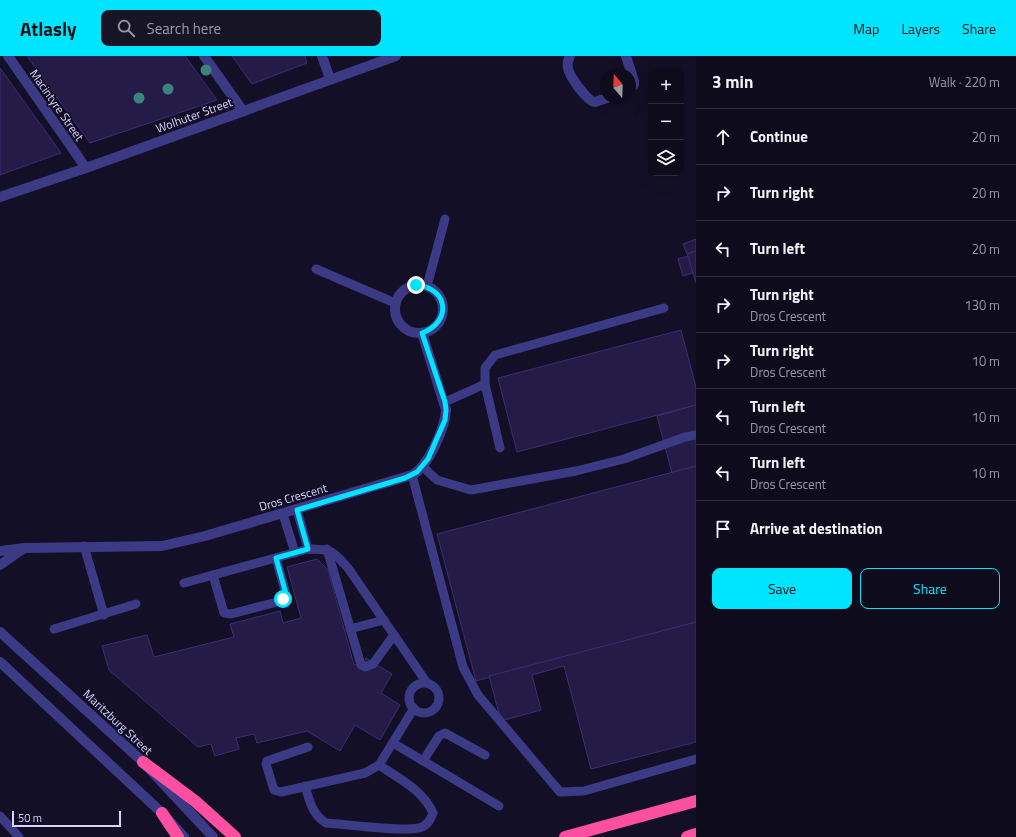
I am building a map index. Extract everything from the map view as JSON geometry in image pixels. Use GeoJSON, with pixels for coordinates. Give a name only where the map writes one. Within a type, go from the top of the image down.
{"type":"FeatureCollection","features":[{"type":"Feature","properties":{"kind":"highway"},"geometry":{"type":"LineString","coordinates":[[143,762],[195,801],[235,837]]}},
{"type":"Feature","properties":{"kind":"highway"},"geometry":{"type":"LineString","coordinates":[[565,837],[696,801]]}},
{"type":"Feature","properties":{"kind":"highway"},"geometry":{"type":"LineString","coordinates":[[162,813],[178,837]]}},
{"type":"Feature","properties":{"kind":"highway"},"geometry":{"type":"LineString","coordinates":[[688,837],[696,834]]}},
{"type":"Feature","properties":{"kind":"street","name":"Macintyre Street"},"geometry":{"type":"LineString","coordinates":[[8,56],[86,168]]}},
{"type":"Feature","properties":{"kind":"street"},"geometry":{"type":"LineString","coordinates":[[204,56],[243,111]]}},
{"type":"Feature","properties":{"kind":"street"},"geometry":{"type":"LineString","coordinates":[[322,56],[330,79]]}},
{"type":"Feature","properties":{"kind":"street","name":"Wolhuter Street"},"geometry":{"type":"LineString","coordinates":[[0,197],[86,168],[396,56]]}},
{"type":"Feature","properties":{"kind":"street"},"geometry":{"type":"LineString","coordinates":[[570,56],[568,63],[569,72],[588,99],[595,102],[600,100]]}},
{"type":"Feature","properties":{"kind":"street"},"geometry":{"type":"LineString","coordinates":[[626,56],[630,68]]}},
{"type":"Feature","properties":{"kind":"street"},"geometry":{"type":"LineString","coordinates":[[416,285],[426,286],[436,292],[442,300],[443,311],[436,325],[432,329],[422,333],[410,331],[401,325],[395,315],[395,303],[399,294],[407,288],[416,285]]}},
{"type":"Feature","properties":{"kind":"street","name":"Dros Crescent"},"geometry":{"type":"LineString","coordinates":[[0,551],[25,548],[84,546],[162,546],[205,536],[283,514],[412,475],[423,467],[445,420],[446,410],[445,402],[422,333]]}},
{"type":"Feature","properties":{"kind":"street"},"geometry":{"type":"LineString","coordinates":[[0,565],[25,548]]}},
{"type":"Feature","properties":{"kind":"street","name":"Maritzburg Street"},"geometry":{"type":"LineString","coordinates":[[0,632],[143,762],[213,837]]}},
{"type":"Feature","properties":{"kind":"street"},"geometry":{"type":"LineString","coordinates":[[0,662],[162,813],[184,837]]}},
{"type":"Feature","properties":{"kind":"lane"},"geometry":{"type":"LineString","coordinates":[[426,286],[445,219]]}},
{"type":"Feature","properties":{"kind":"lane"},"geometry":{"type":"LineString","coordinates":[[316,269],[395,303]]}},
{"type":"Feature","properties":{"kind":"lane"},"geometry":{"type":"LineString","coordinates":[[500,448],[485,384],[485,368],[495,355],[664,308]]}},
{"type":"Feature","properties":{"kind":"lane"},"geometry":{"type":"LineString","coordinates":[[445,402],[485,384]]}},
{"type":"Feature","properties":{"kind":"lane"},"geometry":{"type":"LineString","coordinates":[[423,467],[437,480],[471,490],[624,460],[685,437],[696,435]]}},
{"type":"Feature","properties":{"kind":"lane"},"geometry":{"type":"LineString","coordinates":[[412,475],[463,667],[478,695],[560,792],[584,791],[696,760]]}},
{"type":"Feature","properties":{"kind":"lane"},"geometry":{"type":"LineString","coordinates":[[297,510],[308,549]]}},
{"type":"Feature","properties":{"kind":"lane"},"geometry":{"type":"LineString","coordinates":[[283,514],[295,553]]}},
{"type":"Feature","properties":{"kind":"lane"},"geometry":{"type":"LineString","coordinates":[[84,546],[104,615]]}},
{"type":"Feature","properties":{"kind":"lane"},"geometry":{"type":"LineString","coordinates":[[184,583],[308,549],[327,549],[336,554],[348,568],[427,684],[436,690],[439,695],[436,707],[425,713],[414,708],[410,703],[409,696],[419,684],[427,684]]}},
{"type":"Feature","properties":{"kind":"lane"},"geometry":{"type":"LineString","coordinates":[[327,549],[361,665],[365,667],[373,664],[394,635]]}},
{"type":"Feature","properties":{"kind":"lane"},"geometry":{"type":"LineString","coordinates":[[213,575],[224,613],[231,614],[277,602],[283,599],[286,594],[276,558]]}},
{"type":"Feature","properties":{"kind":"lane"},"geometry":{"type":"LineString","coordinates":[[54,629],[136,604]]}},
{"type":"Feature","properties":{"kind":"lane"},"geometry":{"type":"LineString","coordinates":[[350,629],[384,620]]}},
{"type":"Feature","properties":{"kind":"lane"},"geometry":{"type":"LineString","coordinates":[[308,747],[270,759],[266,764],[274,790],[281,792],[365,773],[379,765],[414,708]]}},
{"type":"Feature","properties":{"kind":"lane"},"geometry":{"type":"LineString","coordinates":[[423,761],[439,736],[445,733],[450,734],[485,755]]}},
{"type":"Feature","properties":{"kind":"lane"},"geometry":{"type":"LineString","coordinates":[[393,743],[499,806]]}},
{"type":"Feature","properties":{"kind":"lane"},"geometry":{"type":"LineString","coordinates":[[305,786],[318,818],[326,823],[406,829],[422,827],[430,821],[433,813],[429,803],[419,793],[379,765]]}},
{"type":"Feature","properties":{"kind":"lane"},"geometry":{"type":"LineString","coordinates":[[0,816],[19,837]]}},
{"type":"Feature","properties":{"kind":"building"},"geometry":{"type":"Polygon","coordinates":[[[27,56],[185,56],[217,100],[90,143],[27,56]]]}},
{"type":"Feature","properties":{"kind":"building"},"geometry":{"type":"Polygon","coordinates":[[[232,56],[305,56],[307,63],[252,84],[232,56]]]}},
{"type":"Feature","properties":{"kind":"building"},"geometry":{"type":"Polygon","coordinates":[[[0,68],[61,153],[0,175],[0,68]]]}},
{"type":"Feature","properties":{"kind":"building"},"geometry":{"type":"Polygon","coordinates":[[[696,239],[696,251],[687,254],[683,244],[696,239]]]}},
{"type":"Feature","properties":{"kind":"building"},"geometry":{"type":"Polygon","coordinates":[[[696,251],[696,283],[687,254],[696,251]]]}},
{"type":"Feature","properties":{"kind":"building"},"geometry":{"type":"Polygon","coordinates":[[[688,256],[693,273],[683,276],[678,259],[688,256]]]}},
{"type":"Feature","properties":{"kind":"building"},"geometry":{"type":"Polygon","coordinates":[[[681,330],[696,387],[696,405],[517,452],[498,378],[681,330]]]}},
{"type":"Feature","properties":{"kind":"building"},"geometry":{"type":"Polygon","coordinates":[[[696,405],[696,466],[672,473],[657,416],[696,405]]]}},
{"type":"Feature","properties":{"kind":"building"},"geometry":{"type":"Polygon","coordinates":[[[696,466],[696,622],[476,681],[437,534],[696,466]]]}},
{"type":"Feature","properties":{"kind":"building"},"geometry":{"type":"Polygon","coordinates":[[[317,559],[328,570],[354,665],[363,664],[366,658],[392,674],[381,693],[400,705],[380,740],[355,725],[340,751],[307,731],[257,743],[254,734],[236,738],[239,749],[215,756],[211,744],[198,747],[109,670],[102,646],[147,635],[154,657],[234,637],[230,624],[280,611],[283,623],[301,618],[287,567],[317,559]]]}},
{"type":"Feature","properties":{"kind":"building"},"geometry":{"type":"Polygon","coordinates":[[[696,622],[696,742],[591,769],[564,666],[532,675],[541,710],[501,721],[489,676],[696,622]]]}},
{"type":"Feature","properties":{"kind":"route"},"geometry":{"type":"LineString","coordinates":[[283,599],[286,594],[276,558],[308,549],[297,510],[405,478],[417,472],[423,467],[428,459],[445,420],[445,402],[422,333],[432,329],[439,321],[443,311],[442,300],[436,292],[426,286],[416,285]]}}]}
